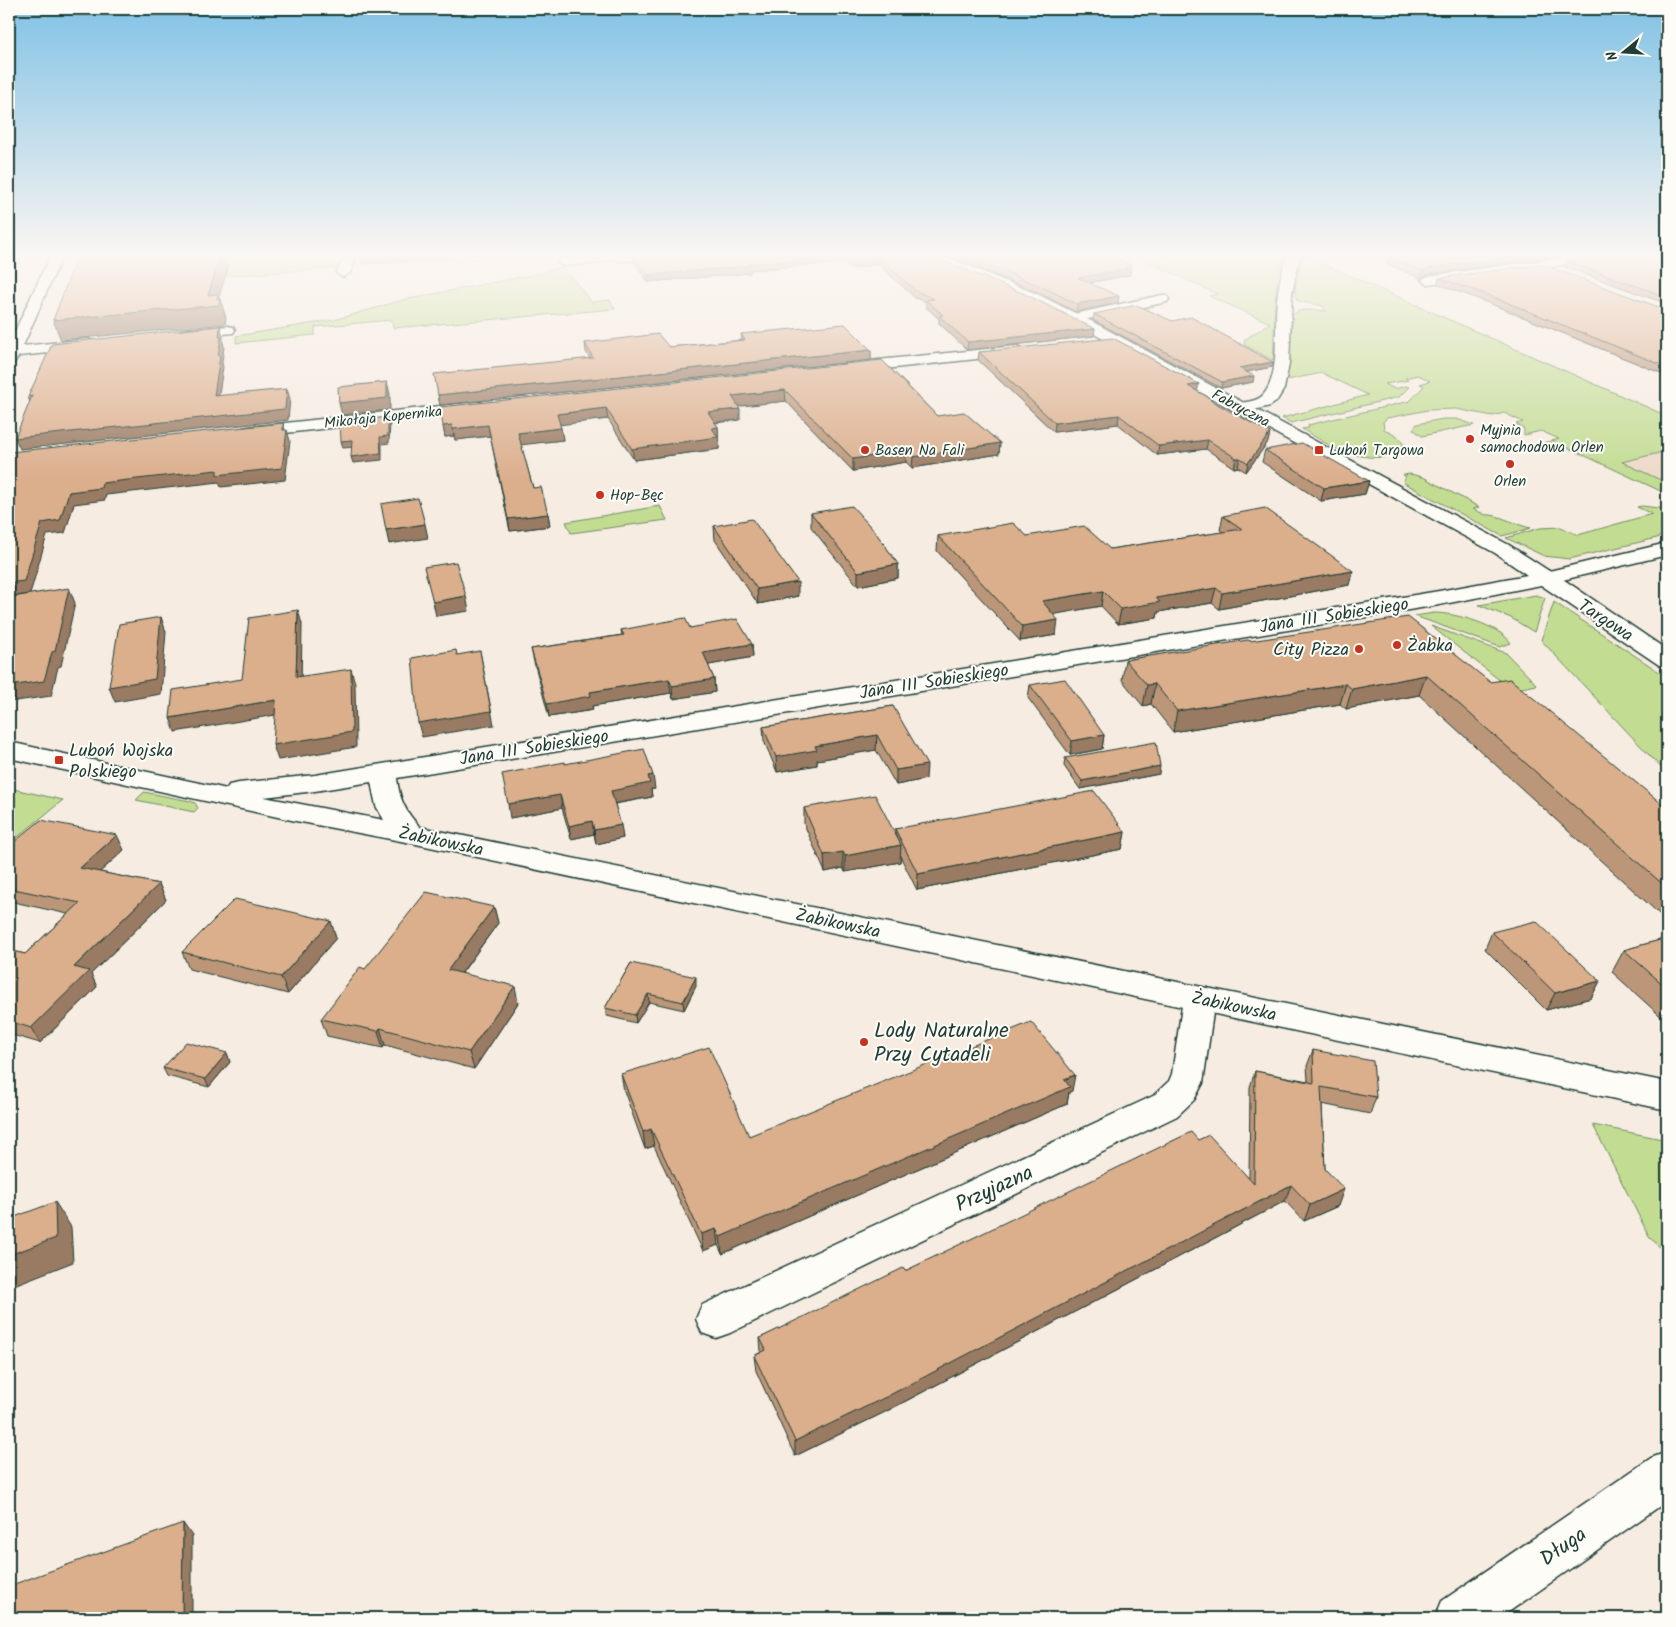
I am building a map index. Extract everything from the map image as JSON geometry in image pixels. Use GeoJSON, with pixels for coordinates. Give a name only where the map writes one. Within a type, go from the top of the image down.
{"type":"FeatureCollection","features":[{"type":"Feature","properties":{"kind":"street"},"geometry":{"type":"LineString","coordinates":[[11,356],[23,330]]}},
{"type":"Feature","properties":{"kind":"street"},"geometry":{"type":"LineString","coordinates":[[169,336],[228,330]]}},
{"type":"Feature","properties":{"kind":"street","name":"Fabryczna"},"geometry":{"type":"LineString","coordinates":[[1096,330],[1502,549],[1546,578]]}},
{"type":"Feature","properties":{"kind":"street"},"geometry":{"type":"LineString","coordinates":[[1241,408],[1269,399],[1273,392],[1281,363],[1283,330]]}},
{"type":"Feature","properties":{"kind":"street"},"geometry":{"type":"LineString","coordinates":[[1088,344],[1114,340]]}},
{"type":"Feature","properties":{"kind":"street"},"geometry":{"type":"LineString","coordinates":[[11,356],[100,343]]}},
{"type":"Feature","properties":{"kind":"street"},"geometry":{"type":"LineString","coordinates":[[833,370],[1030,350]]}},
{"type":"Feature","properties":{"kind":"street","name":"Mikołaja Kopernika"},"geometry":{"type":"LineString","coordinates":[[233,433],[495,405]]}},
{"type":"Feature","properties":{"kind":"street","name":"Jana III Sobieskiego"},"geometry":{"type":"LineString","coordinates":[[197,790],[267,789],[383,772],[1439,598],[1546,578],[1667,549]]}},
{"type":"Feature","properties":{"kind":"street","name":"Targowa"},"geometry":{"type":"LineString","coordinates":[[1546,578],[1667,660]]}},
{"type":"Feature","properties":{"kind":"street","name":"Żabikowska"},"geometry":{"type":"LineString","coordinates":[[9,750],[296,812],[411,834],[1667,1096]]}},
{"type":"Feature","properties":{"kind":"street"},"geometry":{"type":"LineString","coordinates":[[383,772],[384,793],[392,815],[411,834]]}},
{"type":"Feature","properties":{"kind":"street","name":"Przyjazna"},"geometry":{"type":"LineString","coordinates":[[716,1319],[1165,1106],[1178,1098],[1185,1087],[1192,1054],[1193,1033],[1199,999]]}},
{"type":"Feature","properties":{"kind":"street","name":"Długa"},"geometry":{"type":"LineString","coordinates":[[1459,1618],[1667,1474]]}},
{"type":"Feature","properties":{"kind":"shaded area"},"geometry":{"type":"Polygon","coordinates":[[[1667,451],[1667,483],[1621,462],[1667,451]]]}},
{"type":"Feature","properties":{"kind":"green space"},"geometry":{"type":"Polygon","coordinates":[[[273,330],[315,330],[315,335],[236,343],[236,336],[273,330]]]}},
{"type":"Feature","properties":{"kind":"green space"},"geometry":{"type":"Polygon","coordinates":[[[1259,330],[1274,330],[1273,360],[1245,345],[1244,340],[1259,330]]]}},
{"type":"Feature","properties":{"kind":"green space"},"geometry":{"type":"Polygon","coordinates":[[[1291,330],[1472,330],[1667,416],[1667,442],[1661,444],[1667,447],[1667,451],[1622,462],[1667,483],[1667,494],[1564,446],[1543,443],[1559,439],[1541,431],[1524,435],[1524,429],[1516,424],[1523,422],[1504,413],[1493,416],[1456,409],[1428,410],[1387,418],[1383,422],[1384,429],[1399,438],[1404,445],[1399,451],[1393,455],[1377,458],[1345,452],[1328,445],[1302,429],[1309,428],[1308,425],[1410,401],[1424,386],[1420,384],[1430,381],[1418,375],[1405,378],[1409,380],[1385,384],[1395,389],[1409,387],[1399,397],[1291,423],[1282,418],[1368,395],[1322,373],[1287,380],[1291,330]]]}},
{"type":"Feature","properties":{"kind":"green space"},"geometry":{"type":"Polygon","coordinates":[[[1443,419],[1457,419],[1474,425],[1422,436],[1413,429],[1417,424],[1443,419]]]}},
{"type":"Feature","properties":{"kind":"green space"},"geometry":{"type":"Polygon","coordinates":[[[1410,474],[1423,477],[1479,507],[1473,509],[1486,515],[1495,516],[1531,528],[1502,536],[1404,483],[1403,480],[1406,477],[1403,475],[1410,474]]]}},
{"type":"Feature","properties":{"kind":"green space"},"geometry":{"type":"Polygon","coordinates":[[[660,506],[667,520],[571,533],[566,522],[660,506]]]}},
{"type":"Feature","properties":{"kind":"green space"},"geometry":{"type":"Polygon","coordinates":[[[1637,507],[1667,509],[1667,533],[1657,538],[1569,559],[1544,556],[1506,538],[1540,528],[1561,527],[1578,535],[1652,514],[1637,507]]]}},
{"type":"Feature","properties":{"kind":"green space"},"geometry":{"type":"Polygon","coordinates":[[[1536,595],[1545,598],[1534,632],[1511,618],[1479,605],[1536,595]]]}},
{"type":"Feature","properties":{"kind":"green space"},"geometry":{"type":"Polygon","coordinates":[[[1554,602],[1667,677],[1667,774],[1541,640],[1554,602]]]}},
{"type":"Feature","properties":{"kind":"green space"},"geometry":{"type":"Polygon","coordinates":[[[1434,613],[1453,615],[1476,621],[1497,631],[1511,643],[1500,647],[1415,616],[1434,613]]]}},
{"type":"Feature","properties":{"kind":"green space"},"geometry":{"type":"Polygon","coordinates":[[[1431,626],[1506,653],[1537,685],[1512,690],[1431,626]]]}},
{"type":"Feature","properties":{"kind":"green space"},"geometry":{"type":"Polygon","coordinates":[[[9,788],[63,800],[9,844],[9,788]]]}},
{"type":"Feature","properties":{"kind":"green space"},"geometry":{"type":"Polygon","coordinates":[[[144,792],[190,801],[195,803],[198,808],[194,812],[136,800],[144,792]]]}},
{"type":"Feature","properties":{"kind":"green space"},"geometry":{"type":"Polygon","coordinates":[[[1593,1125],[1667,1140],[1667,1255],[1649,1236],[1593,1125]]]}},
{"type":"Feature","properties":{"kind":"building"},"geometry":{"type":"Polygon","coordinates":[[[183,330],[220,330],[219,337],[221,337],[218,356],[220,356],[214,396],[287,389],[285,409],[15,438],[32,396],[28,397],[52,344],[183,330]]]}},
{"type":"Feature","properties":{"kind":"building"},"geometry":{"type":"Polygon","coordinates":[[[783,330],[851,330],[871,350],[438,395],[434,374],[593,358],[585,343],[658,334],[669,347],[745,340],[741,334],[783,330]]]}},
{"type":"Feature","properties":{"kind":"building"},"geometry":{"type":"Polygon","coordinates":[[[955,330],[1086,330],[968,342],[955,330]]]}},
{"type":"Feature","properties":{"kind":"building"},"geometry":{"type":"Polygon","coordinates":[[[1124,330],[1215,330],[1273,362],[1239,368],[1254,376],[1222,382],[1124,330]]]}},
{"type":"Feature","properties":{"kind":"building"},"geometry":{"type":"Polygon","coordinates":[[[1575,330],[1667,330],[1667,367],[1575,330]]]}},
{"type":"Feature","properties":{"kind":"building"},"geometry":{"type":"Polygon","coordinates":[[[1113,338],[1199,384],[1188,386],[1270,433],[1248,463],[1240,458],[1236,458],[1208,440],[1159,446],[1119,415],[1055,423],[979,352],[1113,338]]]}},
{"type":"Feature","properties":{"kind":"building"},"geometry":{"type":"Polygon","coordinates":[[[882,360],[937,416],[964,412],[1000,443],[913,457],[906,451],[853,459],[785,390],[732,396],[740,409],[708,412],[718,427],[712,428],[718,437],[632,449],[606,408],[557,414],[561,428],[518,433],[533,488],[541,487],[548,514],[508,519],[488,425],[453,429],[452,425],[443,426],[440,407],[882,360]]]}},
{"type":"Feature","properties":{"kind":"building"},"geometry":{"type":"Polygon","coordinates":[[[387,382],[387,398],[339,403],[338,387],[387,382]]]}},
{"type":"Feature","properties":{"kind":"building"},"geometry":{"type":"Polygon","coordinates":[[[388,417],[388,436],[380,437],[381,453],[351,457],[352,440],[341,441],[340,422],[388,417]]]}},
{"type":"Feature","properties":{"kind":"building"},"geometry":{"type":"Polygon","coordinates":[[[283,423],[283,430],[287,430],[282,468],[217,475],[217,470],[102,483],[101,488],[69,492],[60,520],[42,523],[24,581],[9,583],[10,452],[283,423]]]}},
{"type":"Feature","properties":{"kind":"building"},"geometry":{"type":"Polygon","coordinates":[[[1302,443],[1369,481],[1324,488],[1265,450],[1302,443]]]}},
{"type":"Feature","properties":{"kind":"building"},"geometry":{"type":"Polygon","coordinates":[[[418,498],[425,524],[386,530],[381,504],[418,498]]]}},
{"type":"Feature","properties":{"kind":"building"},"geometry":{"type":"Polygon","coordinates":[[[852,506],[876,533],[898,564],[858,572],[811,513],[852,506]]]}},
{"type":"Feature","properties":{"kind":"building"},"geometry":{"type":"Polygon","coordinates":[[[1265,508],[1353,571],[1222,593],[1216,588],[1156,598],[1160,602],[1121,609],[1103,591],[1042,601],[1058,620],[1022,626],[938,536],[1013,523],[1027,536],[1084,526],[1110,549],[1242,529],[1223,516],[1265,508]]]}},
{"type":"Feature","properties":{"kind":"building"},"geometry":{"type":"Polygon","coordinates":[[[752,519],[798,582],[757,589],[714,526],[752,519]]]}},
{"type":"Feature","properties":{"kind":"building"},"geometry":{"type":"Polygon","coordinates":[[[456,562],[466,596],[433,602],[424,567],[456,562]]]}},
{"type":"Feature","properties":{"kind":"building"},"geometry":{"type":"Polygon","coordinates":[[[69,588],[55,651],[52,652],[44,681],[9,686],[9,608],[12,597],[69,588]]]}},
{"type":"Feature","properties":{"kind":"building"},"geometry":{"type":"Polygon","coordinates":[[[298,610],[296,677],[351,669],[352,732],[273,745],[276,700],[170,718],[173,690],[242,679],[249,618],[298,610]]]}},
{"type":"Feature","properties":{"kind":"building"},"geometry":{"type":"Polygon","coordinates":[[[161,617],[155,679],[109,687],[119,624],[161,617]]]}},
{"type":"Feature","properties":{"kind":"building"},"geometry":{"type":"Polygon","coordinates":[[[1408,617],[1490,682],[1510,679],[1667,808],[1667,888],[1426,675],[1352,689],[1346,684],[1177,711],[1155,684],[1147,685],[1125,660],[1408,617]]]}},
{"type":"Feature","properties":{"kind":"building"},"geometry":{"type":"Polygon","coordinates":[[[685,618],[690,628],[737,619],[752,644],[703,652],[714,679],[672,686],[669,679],[590,692],[591,696],[547,704],[531,649],[624,635],[621,630],[685,618]]]}},
{"type":"Feature","properties":{"kind":"building"},"geometry":{"type":"Polygon","coordinates":[[[456,650],[457,655],[480,651],[491,711],[418,723],[412,658],[456,650]]]}},
{"type":"Feature","properties":{"kind":"building"},"geometry":{"type":"Polygon","coordinates":[[[1065,679],[1104,735],[1072,741],[1030,685],[1065,679]]]}},
{"type":"Feature","properties":{"kind":"building"},"geometry":{"type":"Polygon","coordinates":[[[893,706],[927,765],[896,770],[877,735],[815,746],[817,750],[776,757],[763,727],[893,706]]]}},
{"type":"Feature","properties":{"kind":"building"},"geometry":{"type":"Polygon","coordinates":[[[1156,742],[1160,766],[1082,781],[1065,758],[1156,742]]]}},
{"type":"Feature","properties":{"kind":"building"},"geometry":{"type":"Polygon","coordinates":[[[644,749],[653,775],[648,776],[650,783],[611,791],[621,825],[594,830],[592,821],[569,826],[560,795],[508,804],[502,774],[644,749]]]}},
{"type":"Feature","properties":{"kind":"building"},"geometry":{"type":"Polygon","coordinates":[[[1094,791],[1125,832],[918,874],[895,829],[1094,791]]]}},
{"type":"Feature","properties":{"kind":"building"},"geometry":{"type":"Polygon","coordinates":[[[875,795],[901,845],[845,856],[843,852],[824,855],[804,808],[875,795]]]}},
{"type":"Feature","properties":{"kind":"building"},"geometry":{"type":"Polygon","coordinates":[[[41,820],[117,835],[80,868],[159,884],[74,967],[89,971],[31,1028],[9,1021],[9,950],[25,954],[80,903],[9,888],[9,846],[41,820]]]}},
{"type":"Feature","properties":{"kind":"building"},"geometry":{"type":"Polygon","coordinates":[[[426,892],[494,907],[448,970],[515,986],[469,1052],[380,1028],[378,1031],[321,1019],[360,967],[365,969],[426,892]]]}},
{"type":"Feature","properties":{"kind":"building"},"geometry":{"type":"Polygon","coordinates":[[[235,899],[331,921],[281,977],[182,952],[235,899]]]}},
{"type":"Feature","properties":{"kind":"building"},"geometry":{"type":"Polygon","coordinates":[[[1536,921],[1600,981],[1555,993],[1492,932],[1536,921]]]}},
{"type":"Feature","properties":{"kind":"building"},"geometry":{"type":"Polygon","coordinates":[[[1667,938],[1667,988],[1624,950],[1667,938]]]}},
{"type":"Feature","properties":{"kind":"building"},"geometry":{"type":"Polygon","coordinates":[[[631,963],[696,977],[683,1002],[648,994],[635,1015],[605,1008],[631,963]]]}},
{"type":"Feature","properties":{"kind":"building"},"geometry":{"type":"Polygon","coordinates":[[[1031,1022],[1075,1075],[1064,1079],[1070,1087],[720,1237],[716,1229],[701,1234],[651,1129],[643,1132],[621,1074],[709,1047],[749,1136],[1031,1022]]]}},
{"type":"Feature","properties":{"kind":"building"},"geometry":{"type":"Polygon","coordinates":[[[186,1042],[227,1053],[205,1079],[163,1068],[186,1042]]]}},
{"type":"Feature","properties":{"kind":"building"},"geometry":{"type":"Polygon","coordinates":[[[1313,1050],[1373,1061],[1376,1097],[1321,1087],[1325,1169],[1344,1189],[1310,1205],[1291,1185],[886,1397],[795,1441],[754,1356],[766,1350],[760,1338],[903,1268],[905,1271],[1191,1132],[1198,1140],[1209,1135],[1254,1184],[1255,1071],[1314,1083],[1313,1050]]]}},
{"type":"Feature","properties":{"kind":"building"},"geometry":{"type":"Polygon","coordinates":[[[55,1202],[56,1238],[9,1255],[9,1219],[55,1202]]]}},
{"type":"Feature","properties":{"kind":"building"},"geometry":{"type":"Polygon","coordinates":[[[183,1523],[182,1618],[9,1618],[9,1586],[183,1523]]]}},
{"type":"Feature","properties":{"kind":"place","name":"Myjnia samochodowa Orlen"},"geometry":{"type":"Point","coordinates":[1470,439]}},
{"type":"Feature","properties":{"kind":"place","name":"Basen Na Fali"},"geometry":{"type":"Point","coordinates":[865,450]}},
{"type":"Feature","properties":{"kind":"place","name":"Luboń Targowa"},"geometry":{"type":"Point","coordinates":[1319,450]}},
{"type":"Feature","properties":{"kind":"place","name":"Orlen"},"geometry":{"type":"Point","coordinates":[1510,464]}},
{"type":"Feature","properties":{"kind":"place","name":"Hop-Bęc"},"geometry":{"type":"Point","coordinates":[600,495]}},
{"type":"Feature","properties":{"kind":"place","name":"Żabka"},"geometry":{"type":"Point","coordinates":[1397,645]}},
{"type":"Feature","properties":{"kind":"place","name":"City Pizza"},"geometry":{"type":"Point","coordinates":[1359,649]}},
{"type":"Feature","properties":{"kind":"place","name":"Luboń Wojska Polskiego"},"geometry":{"type":"Point","coordinates":[59,760]}},
{"type":"Feature","properties":{"kind":"place","name":"Lody Naturalne Przy Cytadeli"},"geometry":{"type":"Point","coordinates":[864,1042]}}]}
